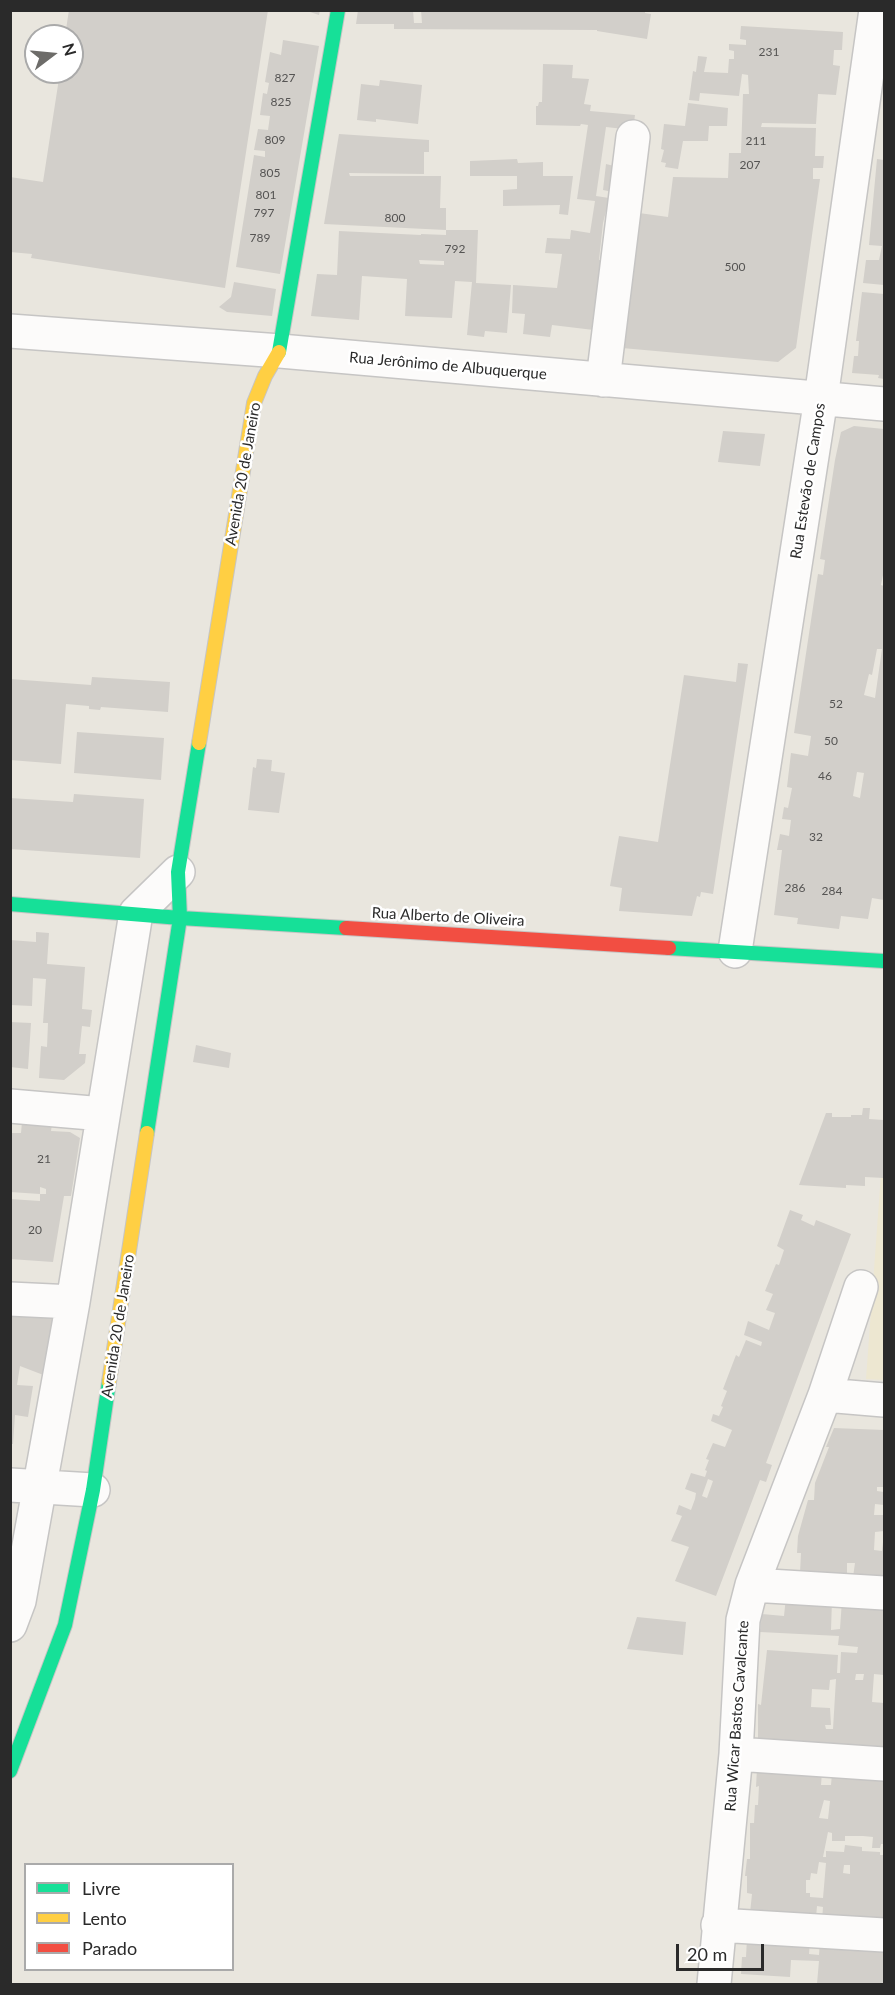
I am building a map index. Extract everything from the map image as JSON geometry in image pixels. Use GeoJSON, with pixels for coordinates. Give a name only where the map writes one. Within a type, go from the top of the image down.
{"type":"FeatureCollection","features":[{"type":"Feature","properties":{"kind":"street","name":"Avenida 20 de Janeiro"},"geometry":{"type":"LineString","coordinates":[[10,1771],[65,1625],[93,1490],[180,918],[178,872],[254,403],[265,376],[280,351],[338,10]]}},
{"type":"Feature","properties":{"kind":"street","name":"Rua Estevão de Campos"},"geometry":{"type":"LineString","coordinates":[[735,951],[821,398],[876,10]]}},
{"type":"Feature","properties":{"kind":"street"},"geometry":{"type":"LineString","coordinates":[[603,380],[633,137]]}},
{"type":"Feature","properties":{"kind":"street","name":"Rua Jerônimo de Albuquerque"},"geometry":{"type":"LineString","coordinates":[[10,331],[280,351],[885,404]]}},
{"type":"Feature","properties":{"kind":"street"},"geometry":{"type":"LineString","coordinates":[[10,1625],[19,1601],[25,1486],[73,1302],[136,914],[178,872]]}},
{"type":"Feature","properties":{"kind":"street","name":"Rua Alberto de Oliveira"},"geometry":{"type":"LineString","coordinates":[[10,903],[180,918],[885,961]]}},
{"type":"Feature","properties":{"kind":"street"},"geometry":{"type":"LineString","coordinates":[[10,1106],[103,1114]]}},
{"type":"Feature","properties":{"kind":"street","name":"Rua Wicar Bastos Cavalcante"},"geometry":{"type":"LineString","coordinates":[[714,1984],[736,1754],[743,1620],[752,1585],[825,1395],[861,1287]]}},
{"type":"Feature","properties":{"kind":"street"},"geometry":{"type":"LineString","coordinates":[[10,1299],[73,1302]]}},
{"type":"Feature","properties":{"kind":"street"},"geometry":{"type":"LineString","coordinates":[[825,1395],[885,1400]]}},
{"type":"Feature","properties":{"kind":"street"},"geometry":{"type":"LineString","coordinates":[[25,1486],[93,1490]]}},
{"type":"Feature","properties":{"kind":"street"},"geometry":{"type":"LineString","coordinates":[[752,1585],[885,1593]]}},
{"type":"Feature","properties":{"kind":"street"},"geometry":{"type":"LineString","coordinates":[[736,1754],[885,1764]]}},
{"type":"Feature","properties":{"kind":"street"},"geometry":{"type":"LineString","coordinates":[[718,1925],[885,1935]]}},
{"type":"Feature","properties":{"kind":"shaded area"},"geometry":{"type":"Polygon","coordinates":[[[884,1133],[884,1380],[866,1379],[884,1133]]]}},
{"type":"Feature","properties":{"kind":"building"},"geometry":{"type":"Polygon","coordinates":[[[69,10],[268,10],[225,288],[31,258],[32,254],[10,252],[10,177],[43,182],[58,84],[84,84],[84,24],[67,24],[69,10]]]}},
{"type":"Feature","properties":{"kind":"building"},"geometry":{"type":"Polygon","coordinates":[[[304,10],[320,10],[319,15],[304,10]]]}},
{"type":"Feature","properties":{"kind":"building"},"geometry":{"type":"Polygon","coordinates":[[[358,10],[413,10],[414,23],[422,23],[421,10],[645,10],[645,13],[651,14],[647,39],[597,30],[394,29],[394,24],[356,24],[358,10]]]}},
{"type":"Feature","properties":{"kind":"building"},"geometry":{"type":"Polygon","coordinates":[[[741,26],[843,32],[842,50],[834,50],[833,65],[840,66],[836,95],[818,94],[816,124],[762,123],[761,127],[816,128],[815,156],[824,156],[823,168],[813,168],[813,179],[820,179],[796,348],[778,362],[622,348],[639,213],[668,217],[673,177],[728,178],[729,153],[741,153],[743,94],[749,94],[748,75],[742,74],[739,96],[700,93],[699,101],[689,100],[693,71],[696,72],[698,56],[707,57],[704,72],[728,73],[729,59],[734,59],[734,51],[729,50],[729,44],[746,45],[746,40],[740,39],[741,26]]]}},
{"type":"Feature","properties":{"kind":"building"},"geometry":{"type":"Polygon","coordinates":[[[283,40],[319,46],[280,274],[236,267],[254,155],[265,157],[265,151],[254,150],[258,129],[268,130],[270,116],[260,115],[263,93],[267,94],[269,83],[265,82],[270,52],[281,55],[283,40]]]}},
{"type":"Feature","properties":{"kind":"building"},"geometry":{"type":"Polygon","coordinates":[[[543,64],[573,65],[572,78],[589,79],[584,104],[591,105],[590,111],[635,115],[633,130],[606,127],[596,196],[622,200],[620,212],[606,211],[603,223],[599,260],[612,262],[602,331],[552,325],[550,337],[523,334],[525,314],[512,313],[513,285],[557,288],[562,254],[545,253],[547,238],[570,239],[571,230],[590,233],[595,201],[577,199],[588,125],[536,125],[536,106],[542,102],[543,64]]]}},
{"type":"Feature","properties":{"kind":"building"},"geometry":{"type":"Polygon","coordinates":[[[380,80],[422,85],[418,124],[376,119],[376,122],[357,120],[361,84],[379,86],[380,80]]]}},
{"type":"Feature","properties":{"kind":"building"},"geometry":{"type":"Polygon","coordinates":[[[688,103],[728,108],[727,126],[709,126],[708,141],[683,141],[678,169],[665,167],[666,163],[661,162],[664,150],[661,149],[664,124],[685,126],[688,103]]]}},
{"type":"Feature","properties":{"kind":"building"},"geometry":{"type":"Polygon","coordinates":[[[339,134],[429,140],[429,152],[424,152],[424,174],[349,173],[350,176],[441,176],[440,208],[446,208],[446,230],[324,224],[339,134]]]}},
{"type":"Feature","properties":{"kind":"building"},"geometry":{"type":"Polygon","coordinates":[[[517,159],[518,163],[543,162],[543,176],[573,176],[568,215],[559,214],[560,205],[503,206],[503,190],[517,189],[517,176],[470,176],[470,161],[517,159]]]}},
{"type":"Feature","properties":{"kind":"building"},"geometry":{"type":"Polygon","coordinates":[[[877,159],[884,160],[884,285],[863,283],[866,260],[879,260],[882,246],[869,245],[877,159]]]}},
{"type":"Feature","properties":{"kind":"building"},"geometry":{"type":"Polygon","coordinates":[[[606,164],[622,168],[618,193],[603,190],[606,164]]]}},
{"type":"Feature","properties":{"kind":"building"},"geometry":{"type":"Polygon","coordinates":[[[446,230],[478,230],[476,283],[511,285],[507,333],[485,331],[484,337],[467,335],[472,282],[455,281],[452,318],[405,316],[407,279],[362,276],[359,320],[311,316],[317,274],[337,275],[339,231],[446,235],[446,230]],[[419,260],[420,264],[444,265],[444,261],[419,260]]]}},
{"type":"Feature","properties":{"kind":"building"},"geometry":{"type":"Polygon","coordinates":[[[234,282],[276,289],[272,316],[227,312],[219,307],[231,297],[234,282]]]}},
{"type":"Feature","properties":{"kind":"building"},"geometry":{"type":"Polygon","coordinates":[[[862,292],[884,294],[884,379],[878,378],[879,375],[852,373],[854,356],[858,356],[859,341],[856,341],[862,292]]]}},
{"type":"Feature","properties":{"kind":"building"},"geometry":{"type":"Polygon","coordinates":[[[854,426],[884,429],[884,570],[881,585],[884,586],[884,900],[872,898],[868,919],[841,916],[839,929],[797,924],[798,918],[774,915],[782,850],[777,850],[780,834],[789,836],[791,820],[782,819],[784,807],[788,808],[792,788],[787,787],[791,753],[808,756],[811,736],[794,733],[818,574],[823,575],[825,560],[820,559],[841,432],[854,426]],[[877,649],[872,675],[869,674],[864,695],[875,698],[882,649],[877,649]],[[857,772],[853,796],[860,798],[864,773],[857,772]]]}},
{"type":"Feature","properties":{"kind":"building"},"geometry":{"type":"Polygon","coordinates":[[[723,431],[765,434],[760,466],[718,462],[723,431]]]}},
{"type":"Feature","properties":{"kind":"building"},"geometry":{"type":"Polygon","coordinates":[[[738,663],[748,664],[713,894],[701,892],[700,897],[697,896],[692,916],[619,911],[622,888],[610,886],[619,836],[658,842],[684,675],[736,682],[738,663]]]}},
{"type":"Feature","properties":{"kind":"building"},"geometry":{"type":"Polygon","coordinates":[[[92,677],[170,682],[168,712],[101,707],[100,710],[89,709],[89,706],[66,704],[61,764],[10,760],[10,679],[91,685],[92,677]]]}},
{"type":"Feature","properties":{"kind":"building"},"geometry":{"type":"Polygon","coordinates":[[[77,732],[164,738],[161,780],[74,773],[77,732]]]}},
{"type":"Feature","properties":{"kind":"building"},"geometry":{"type":"Polygon","coordinates":[[[257,759],[272,760],[271,771],[285,773],[279,813],[248,810],[253,767],[256,768],[257,759]]]}},
{"type":"Feature","properties":{"kind":"building"},"geometry":{"type":"Polygon","coordinates":[[[74,794],[144,799],[140,858],[10,849],[10,798],[73,802],[74,794]]]}},
{"type":"Feature","properties":{"kind":"building"},"geometry":{"type":"Polygon","coordinates":[[[36,932],[49,933],[47,964],[85,967],[82,1009],[92,1010],[90,1027],[82,1026],[79,1054],[86,1054],[85,1063],[64,1080],[39,1078],[41,1046],[47,1047],[48,1023],[43,1023],[46,979],[33,978],[32,1006],[10,1005],[10,940],[36,942],[36,932]]]}},
{"type":"Feature","properties":{"kind":"building"},"geometry":{"type":"Polygon","coordinates":[[[10,1022],[31,1023],[28,1069],[10,1067],[10,1022]]]}},
{"type":"Feature","properties":{"kind":"building"},"geometry":{"type":"Polygon","coordinates":[[[196,1045],[231,1053],[229,1068],[193,1062],[196,1045]]]}},
{"type":"Feature","properties":{"kind":"building"},"geometry":{"type":"Polygon","coordinates":[[[863,1108],[870,1108],[869,1119],[884,1120],[884,1178],[865,1177],[865,1186],[846,1185],[846,1188],[799,1185],[826,1113],[832,1113],[832,1117],[851,1117],[851,1115],[862,1115],[863,1108]]]}},
{"type":"Feature","properties":{"kind":"building"},"geometry":{"type":"Polygon","coordinates":[[[22,1122],[52,1124],[51,1131],[70,1132],[80,1138],[71,1196],[64,1196],[53,1262],[10,1259],[10,1199],[40,1201],[40,1194],[10,1192],[10,1133],[21,1133],[22,1122]],[[40,1187],[40,1194],[46,1194],[46,1189],[40,1187]]]}},
{"type":"Feature","properties":{"kind":"building"},"geometry":{"type":"Polygon","coordinates":[[[790,1210],[803,1215],[801,1220],[814,1226],[816,1220],[851,1234],[766,1463],[772,1465],[766,1482],[760,1480],[716,1596],[675,1581],[689,1547],[671,1541],[682,1516],[676,1514],[679,1505],[691,1510],[695,1499],[696,1493],[685,1489],[691,1473],[705,1477],[709,1460],[706,1459],[713,1443],[725,1447],[732,1430],[711,1421],[713,1414],[719,1416],[723,1407],[721,1406],[727,1391],[723,1389],[736,1355],[739,1357],[746,1340],[761,1346],[762,1342],[744,1335],[748,1321],[769,1330],[775,1313],[766,1310],[773,1294],[765,1291],[784,1250],[777,1246],[790,1210]],[[708,1479],[702,1496],[707,1498],[713,1481],[708,1479]]]}},
{"type":"Feature","properties":{"kind":"building"},"geometry":{"type":"Polygon","coordinates":[[[10,1311],[66,1312],[59,1381],[20,1366],[17,1385],[33,1386],[28,1417],[15,1415],[13,1444],[10,1444],[10,1311]]]}},
{"type":"Feature","properties":{"kind":"building"},"geometry":{"type":"Polygon","coordinates":[[[834,1428],[884,1430],[884,1487],[877,1487],[877,1491],[884,1492],[884,1505],[875,1504],[874,1515],[884,1515],[884,1531],[875,1532],[874,1550],[882,1551],[884,1542],[884,1579],[853,1577],[855,1563],[847,1563],[847,1576],[800,1573],[801,1553],[797,1553],[798,1536],[808,1500],[814,1500],[815,1483],[834,1428]]]}},
{"type":"Feature","properties":{"kind":"building"},"geometry":{"type":"Polygon","coordinates":[[[786,1597],[832,1600],[831,1630],[840,1629],[842,1600],[884,1598],[884,1675],[874,1674],[872,1702],[884,1703],[884,1749],[758,1741],[758,1704],[761,1705],[767,1650],[838,1655],[837,1673],[840,1673],[841,1652],[857,1653],[858,1647],[838,1645],[839,1636],[760,1632],[762,1614],[784,1616],[786,1597]],[[856,1674],[855,1680],[863,1680],[864,1674],[856,1674]],[[836,1679],[830,1680],[829,1690],[812,1689],[811,1707],[830,1708],[831,1725],[825,1725],[826,1729],[833,1729],[836,1679]]]}},
{"type":"Feature","properties":{"kind":"building"},"geometry":{"type":"Polygon","coordinates":[[[637,1617],[686,1622],[683,1655],[627,1649],[637,1617]]]}},
{"type":"Feature","properties":{"kind":"building"},"geometry":{"type":"Polygon","coordinates":[[[757,1768],[822,1772],[821,1785],[831,1785],[832,1773],[884,1774],[884,1844],[881,1844],[880,1848],[872,1848],[873,1837],[863,1836],[845,1836],[845,1841],[832,1841],[832,1833],[828,1832],[823,1857],[826,1857],[826,1851],[844,1852],[845,1845],[862,1847],[862,1851],[880,1852],[880,1855],[884,1855],[884,1926],[822,1921],[823,1907],[817,1906],[816,1918],[750,1913],[752,1894],[747,1893],[747,1876],[745,1876],[747,1859],[750,1859],[750,1823],[754,1823],[755,1805],[758,1805],[759,1786],[756,1787],[757,1768]],[[824,1800],[819,1818],[828,1819],[830,1801],[824,1800]],[[819,1862],[817,1874],[811,1873],[810,1880],[806,1880],[806,1893],[810,1893],[810,1897],[823,1898],[826,1863],[819,1862]],[[844,1865],[843,1873],[850,1874],[850,1865],[844,1865]]]}},
{"type":"Feature","properties":{"kind":"building"},"geometry":{"type":"Polygon","coordinates":[[[747,1938],[810,1941],[809,1954],[819,1955],[820,1941],[884,1945],[884,1984],[817,1984],[819,1961],[791,1960],[790,1977],[741,1974],[742,1957],[746,1957],[747,1938]]]}},
{"type":"Feature","properties":{"kind":"traffic: fast"},"geometry":{"type":"LineString","coordinates":[[279,352],[338,10]]}},
{"type":"Feature","properties":{"kind":"traffic: fast"},"geometry":{"type":"LineString","coordinates":[[147,1133],[180,918],[178,872],[199,743]]}},
{"type":"Feature","properties":{"kind":"traffic: fast"},"geometry":{"type":"LineString","coordinates":[[10,904],[180,918],[346,928]]}},
{"type":"Feature","properties":{"kind":"traffic: fast"},"geometry":{"type":"LineString","coordinates":[[669,948],[884,961]]}},
{"type":"Feature","properties":{"kind":"traffic: fast"},"geometry":{"type":"LineString","coordinates":[[10,1771],[65,1625],[93,1490],[109,1382]]}},
{"type":"Feature","properties":{"kind":"traffic: slow"},"geometry":{"type":"LineString","coordinates":[[199,743],[254,403],[265,376],[279,352]]}},
{"type":"Feature","properties":{"kind":"traffic: slow"},"geometry":{"type":"LineString","coordinates":[[109,1382],[147,1133]]}},
{"type":"Feature","properties":{"kind":"traffic: jam"},"geometry":{"type":"LineString","coordinates":[[346,928],[669,948]]}}]}
